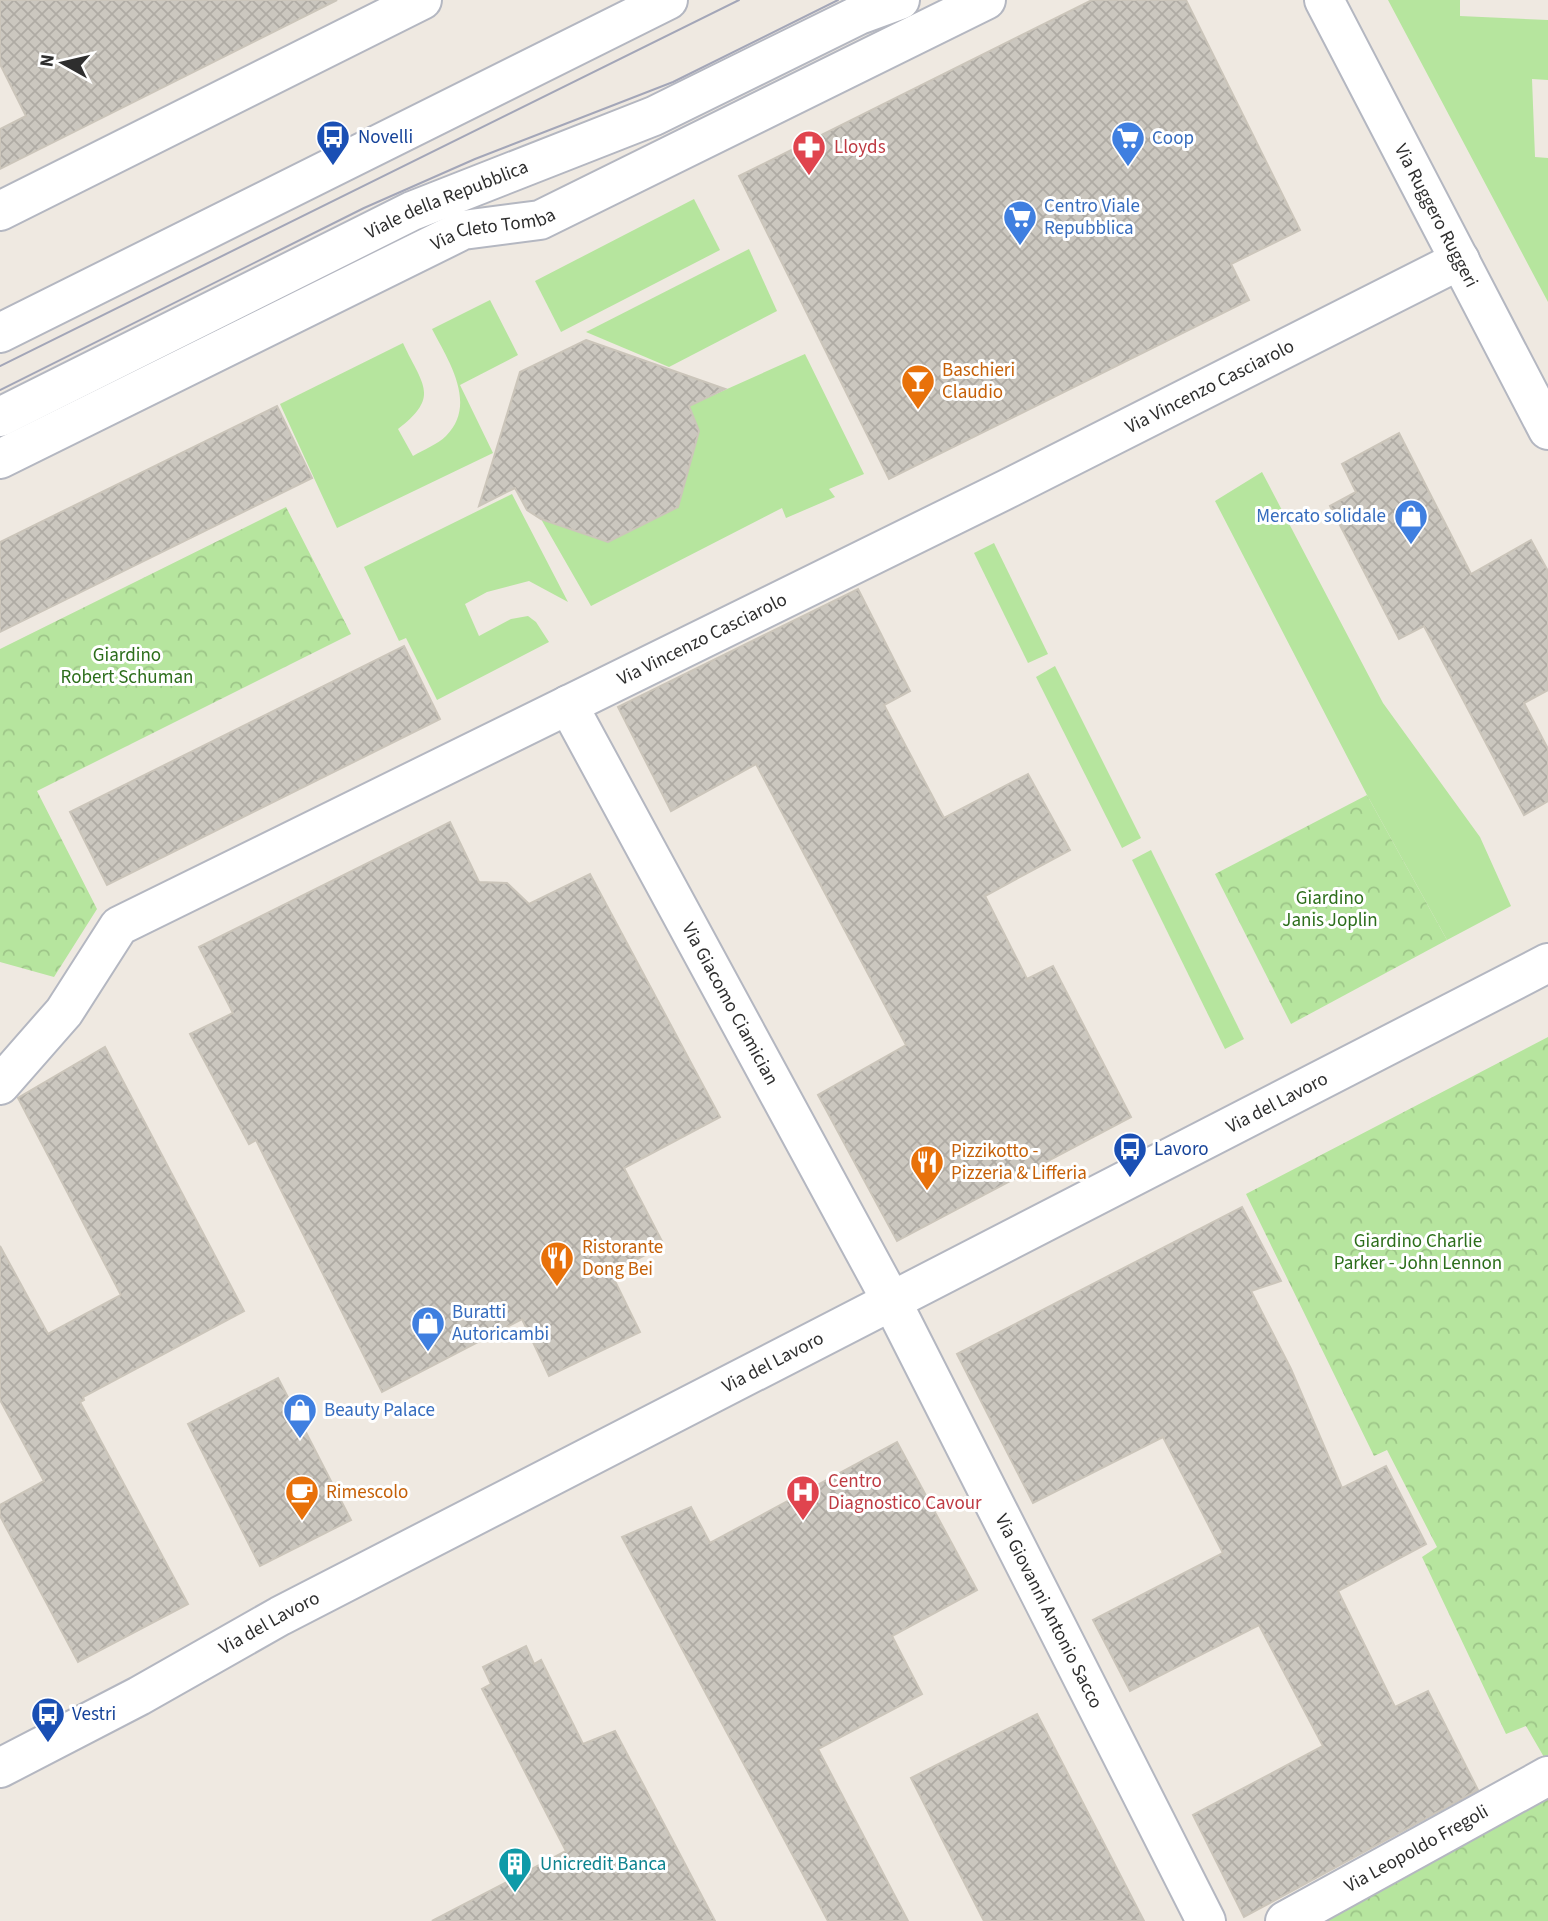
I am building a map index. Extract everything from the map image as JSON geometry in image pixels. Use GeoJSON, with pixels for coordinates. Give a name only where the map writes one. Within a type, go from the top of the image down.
{"type":"FeatureCollection","features":[{"type":"Feature","properties":{"kind":"street"},"geometry":{"type":"LineString","coordinates":[[0,211],[422,0]]}},
{"type":"Feature","properties":{"kind":"street"},"geometry":{"type":"LineString","coordinates":[[0,333],[668,0]]}},
{"type":"Feature","properties":{"kind":"street","name":"Viale della Repubblica"},"geometry":{"type":"LineString","coordinates":[[0,417],[412,211],[654,116],[859,15],[900,0]]}},
{"type":"Feature","properties":{"kind":"street","name":"Via Cleto Tomba"},"geometry":{"type":"LineString","coordinates":[[0,459],[463,230],[540,220],[986,0]]}},
{"type":"Feature","properties":{"kind":"street","name":"Via Ruggero Ruggeri"},"geometry":{"type":"LineString","coordinates":[[1324,0],[1548,430]]}},
{"type":"Feature","properties":{"kind":"street","name":"Via Vincenzo Casciarolo"},"geometry":{"type":"LineString","coordinates":[[0,1085],[64,1012],[120,926],[1007,489],[1460,260]]}},
{"type":"Feature","properties":{"kind":"street","name":"Via Giacomo Ciamician"},"geometry":{"type":"LineString","coordinates":[[568,705],[892,1301]]}},
{"type":"Feature","properties":{"kind":"street","name":"Via del Lavoro"},"geometry":{"type":"LineString","coordinates":[[0,1768],[139,1696],[280,1616],[1548,963]]}},
{"type":"Feature","properties":{"kind":"street","name":"Via Giovanni Antonio Sacco"},"geometry":{"type":"LineString","coordinates":[[892,1301],[1206,1921]]}},
{"type":"Feature","properties":{"kind":"street","name":"Via Leopoldo Fregoli"},"geometry":{"type":"LineString","coordinates":[[1285,1921],[1548,1776]]}},
{"type":"Feature","properties":{"kind":"green space"},"geometry":{"type":"Polygon","coordinates":[[[1388,0],[1460,0],[1460,16],[1548,20],[1548,80],[1532,79],[1535,157],[1548,158],[1548,302],[1388,0]]]}},
{"type":"Feature","properties":{"kind":"green space"},"geometry":{"type":"Polygon","coordinates":[[[694,199],[720,250],[561,332],[535,281],[694,199]]]}},
{"type":"Feature","properties":{"kind":"green space"},"geometry":{"type":"Polygon","coordinates":[[[749,249],[777,311],[669,367],[586,332],[749,249]]]}},
{"type":"Feature","properties":{"kind":"green space"},"geometry":{"type":"Polygon","coordinates":[[[490,300],[518,355],[460,385],[493,453],[337,528],[280,404],[403,343],[424,389],[420,408],[398,429],[413,456],[446,436],[460,410],[457,382],[432,329],[490,300]]]}},
{"type":"Feature","properties":{"kind":"green space"},"geometry":{"type":"Polygon","coordinates":[[[805,354],[864,474],[829,489],[835,497],[786,518],[782,508],[591,606],[541,519],[677,507],[699,432],[689,406],[805,354]]]}},
{"type":"Feature","properties":{"kind":"green space"},"geometry":{"type":"Polygon","coordinates":[[[1262,472],[1383,703],[1480,837],[1511,906],[1447,940],[1367,795],[1215,501],[1262,472]]]}},
{"type":"Feature","properties":{"kind":"green space"},"geometry":{"type":"Polygon","coordinates":[[[512,494],[568,602],[529,581],[487,592],[465,604],[479,636],[511,619],[528,616],[536,622],[549,642],[437,700],[406,638],[399,641],[364,567],[512,494]]]}},
{"type":"Feature","properties":{"kind":"green space","name":"Giardino Robert Schuman"},"geometry":{"type":"Polygon","coordinates":[[[286,507],[351,634],[37,791],[97,909],[54,977],[0,962],[0,649],[286,507]]]}},
{"type":"Feature","properties":{"kind":"green space"},"geometry":{"type":"Polygon","coordinates":[[[994,543],[1048,654],[1028,663],[974,553],[994,543]]]}},
{"type":"Feature","properties":{"kind":"green space"},"geometry":{"type":"Polygon","coordinates":[[[1055,666],[1141,838],[1122,848],[1036,677],[1055,666]]]}},
{"type":"Feature","properties":{"kind":"green space","name":"Giardino Janis Joplin"},"geometry":{"type":"Polygon","coordinates":[[[1367,795],[1447,940],[1291,1024],[1215,874],[1367,795]]]}},
{"type":"Feature","properties":{"kind":"green space"},"geometry":{"type":"Polygon","coordinates":[[[1151,850],[1244,1039],[1225,1049],[1132,860],[1151,850]]]}},
{"type":"Feature","properties":{"kind":"green space","name":"Giardino Charlie Parker - John Lennon"},"geometry":{"type":"Polygon","coordinates":[[[1548,1037],[1548,1764],[1526,1726],[1506,1734],[1422,1557],[1437,1547],[1387,1450],[1374,1456],[1246,1194],[1548,1037]]]}},
{"type":"Feature","properties":{"kind":"green space"},"geometry":{"type":"Polygon","coordinates":[[[1548,1794],[1548,1921],[1316,1921],[1548,1794]]]}},
{"type":"Feature","properties":{"kind":"building"},"geometry":{"type":"Polygon","coordinates":[[[0,0],[337,0],[0,169],[0,129],[26,116],[0,64],[0,0]]]}},
{"type":"Feature","properties":{"kind":"building","name":"Centro Viale Repubblica"},"geometry":{"type":"Polygon","coordinates":[[[1092,0],[1186,0],[1300,230],[1231,264],[1249,300],[889,479],[739,176],[1092,0]]]}},
{"type":"Feature","properties":{"kind":"building"},"geometry":{"type":"Polygon","coordinates":[[[586,340],[725,389],[689,406],[699,431],[678,507],[608,542],[541,519],[527,510],[515,488],[479,506],[520,372],[586,340]]]}},
{"type":"Feature","properties":{"kind":"building"},"geometry":{"type":"Polygon","coordinates":[[[277,406],[312,478],[0,632],[0,542],[277,406]]]}},
{"type":"Feature","properties":{"kind":"building"},"geometry":{"type":"Polygon","coordinates":[[[1399,433],[1471,574],[1531,540],[1548,571],[1548,690],[1524,703],[1548,749],[1548,801],[1524,815],[1424,626],[1399,639],[1330,506],[1356,492],[1342,464],[1399,433]]]}},
{"type":"Feature","properties":{"kind":"building"},"geometry":{"type":"Polygon","coordinates":[[[858,589],[910,691],[884,705],[944,818],[1028,774],[1070,850],[985,896],[1027,979],[1053,966],[1131,1117],[897,1241],[818,1095],[906,1045],[756,764],[671,811],[618,707],[858,589]]]}},
{"type":"Feature","properties":{"kind":"building"},"geometry":{"type":"Polygon","coordinates":[[[404,646],[440,719],[107,885],[70,812],[404,646]]]}},
{"type":"Feature","properties":{"kind":"building"},"geometry":{"type":"Polygon","coordinates":[[[450,822],[479,882],[507,883],[529,904],[590,874],[720,1117],[624,1168],[664,1245],[611,1273],[640,1332],[549,1376],[522,1319],[382,1392],[256,1140],[249,1144],[190,1034],[233,1013],[199,947],[450,822]]]}},
{"type":"Feature","properties":{"kind":"building"},"geometry":{"type":"Polygon","coordinates":[[[105,1047],[244,1311],[83,1397],[84,1400],[80,1402],[188,1604],[78,1662],[0,1516],[0,1505],[44,1481],[0,1400],[0,1246],[48,1334],[121,1295],[18,1098],[105,1047]]]}},
{"type":"Feature","properties":{"kind":"building"},"geometry":{"type":"Polygon","coordinates":[[[1242,1207],[1281,1281],[1251,1291],[1291,1369],[1342,1488],[1386,1466],[1426,1544],[1338,1591],[1395,1707],[1428,1691],[1478,1790],[1244,1917],[1193,1815],[1323,1746],[1259,1625],[1130,1691],[1093,1620],[1223,1553],[1163,1437],[1033,1503],[957,1354],[1242,1207]]]}},
{"type":"Feature","properties":{"kind":"building"},"geometry":{"type":"Polygon","coordinates":[[[278,1378],[351,1520],[260,1566],[188,1424],[278,1378]]]}},
{"type":"Feature","properties":{"kind":"building"},"geometry":{"type":"Polygon","coordinates":[[[897,1442],[977,1590],[892,1636],[922,1694],[818,1749],[908,1921],[828,1921],[622,1537],[691,1507],[710,1543],[897,1442]]]}},
{"type":"Feature","properties":{"kind":"building"},"geometry":{"type":"Polygon","coordinates":[[[526,1646],[534,1664],[541,1660],[583,1744],[615,1731],[715,1921],[432,1921],[566,1851],[482,1689],[491,1684],[483,1667],[526,1646]]]}},
{"type":"Feature","properties":{"kind":"building"},"geometry":{"type":"Polygon","coordinates":[[[1037,1714],[1144,1921],[984,1921],[911,1778],[1037,1714]]]}},
{"type":"Feature","properties":{"kind":"tram line"},"geometry":{"type":"LineString","coordinates":[[0,366],[739,0]]}},
{"type":"Feature","properties":{"kind":"tram line"},"geometry":{"type":"LineString","coordinates":[[0,390],[364,208],[475,159],[673,82],[838,0]]}},
{"type":"Feature","properties":{"kind":"place","name":"Novelli"},"geometry":{"type":"Point","coordinates":[333,167]}},
{"type":"Feature","properties":{"kind":"place","name":"Coop"},"geometry":{"type":"Point","coordinates":[1128,168]}},
{"type":"Feature","properties":{"kind":"place","name":"Lloyds"},"geometry":{"type":"Point","coordinates":[809,177]}},
{"type":"Feature","properties":{"kind":"place","name":"Centro Viale Repubblica"},"geometry":{"type":"Point","coordinates":[1020,247]}},
{"type":"Feature","properties":{"kind":"place","name":"Baschieri Claudio"},"geometry":{"type":"Point","coordinates":[918,411]}},
{"type":"Feature","properties":{"kind":"place","name":"Mercato solidale"},"geometry":{"type":"Point","coordinates":[1411,546]}},
{"type":"Feature","properties":{"kind":"place","name":"Lavoro"},"geometry":{"type":"Point","coordinates":[1130,1179]}},
{"type":"Feature","properties":{"kind":"place","name":"Pizzikotto - Pizzeria & Lifferia"},"geometry":{"type":"Point","coordinates":[927,1192]}},
{"type":"Feature","properties":{"kind":"place","name":"Ristorante Dong Bei"},"geometry":{"type":"Point","coordinates":[557,1288]}},
{"type":"Feature","properties":{"kind":"place","name":"Buratti Autoricambi"},"geometry":{"type":"Point","coordinates":[428,1353]}},
{"type":"Feature","properties":{"kind":"place","name":"Beauty Palace"},"geometry":{"type":"Point","coordinates":[300,1440]}},
{"type":"Feature","properties":{"kind":"place","name":"Rimescolo"},"geometry":{"type":"Point","coordinates":[302,1522]}},
{"type":"Feature","properties":{"kind":"place","name":"Centro Diagnostico Cavour"},"geometry":{"type":"Point","coordinates":[803,1522]}},
{"type":"Feature","properties":{"kind":"place","name":"Vestri"},"geometry":{"type":"Point","coordinates":[48,1744]}},
{"type":"Feature","properties":{"kind":"place","name":"Unicredit Banca"},"geometry":{"type":"Point","coordinates":[515,1894]}}]}
